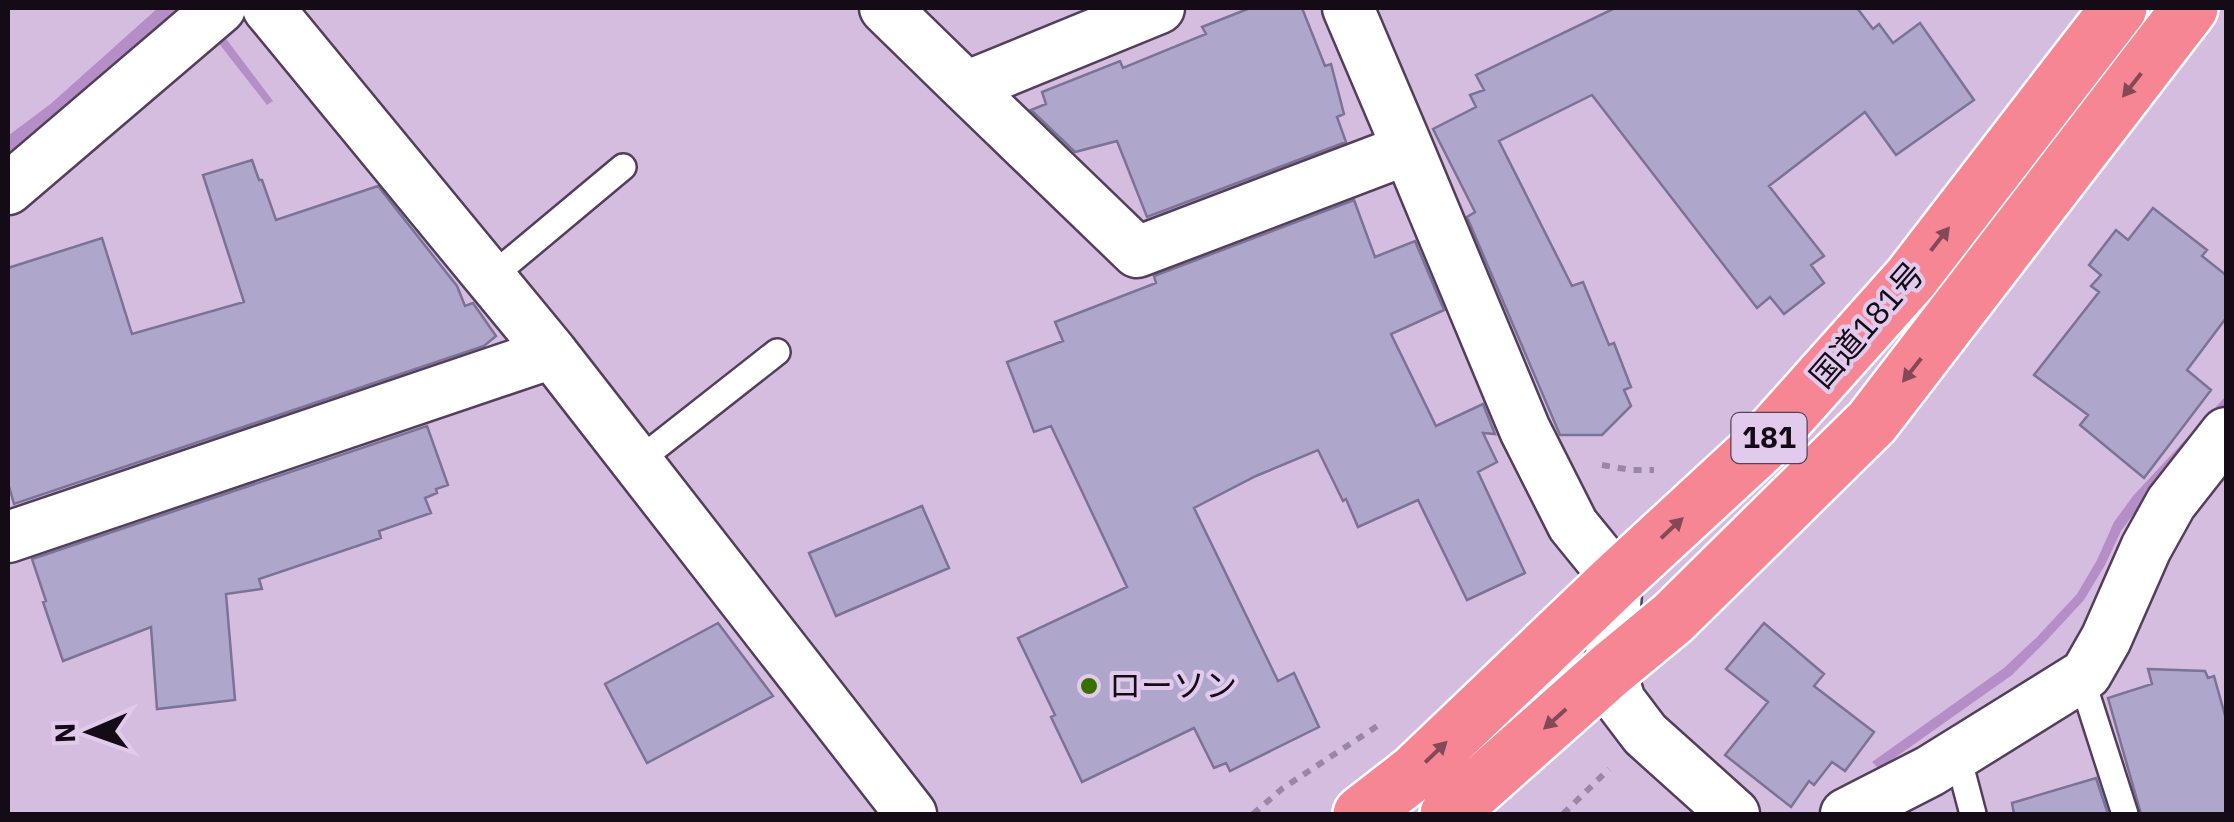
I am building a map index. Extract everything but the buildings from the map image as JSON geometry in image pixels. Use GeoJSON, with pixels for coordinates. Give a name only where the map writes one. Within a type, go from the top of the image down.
{"type":"FeatureCollection","features":[{"type":"Feature","properties":{"kind":"highway","name":"国道181号"},"geometry":{"type":"LineString","coordinates":[[1361,814],[1415,772],[1761,446],[1910,278],[2119,8]]}},
{"type":"Feature","properties":{"kind":"highway","name":"国道181号"},"geometry":{"type":"LineString","coordinates":[[1448,814],[1673,618],[1872,422],[2190,8]]}},
{"type":"Feature","properties":{"kind":"street"},"geometry":{"type":"LineString","coordinates":[[8,189],[220,8]]}},
{"type":"Feature","properties":{"kind":"street"},"geometry":{"type":"LineString","coordinates":[[268,8],[552,353],[911,814]]}},
{"type":"Feature","properties":{"kind":"street"},"geometry":{"type":"LineString","coordinates":[[885,8],[1137,252],[1408,150]]}},
{"type":"Feature","properties":{"kind":"street"},"geometry":{"type":"LineString","coordinates":[[966,86],[1159,8]]}},
{"type":"Feature","properties":{"kind":"street"},"geometry":{"type":"LineString","coordinates":[[1348,8],[1524,430],[1572,525],[1617,579],[1610,670],[1620,701],[1645,734],[1734,814]]}},
{"type":"Feature","properties":{"kind":"street"},"geometry":{"type":"LineString","coordinates":[[8,537],[552,353]]}},
{"type":"Feature","properties":{"kind":"street"},"geometry":{"type":"LineString","coordinates":[[1846,814],[1930,771],[2086,674],[2171,503],[2226,433]]}},
{"type":"Feature","properties":{"kind":"lane"},"geometry":{"type":"LineString","coordinates":[[490,278],[623,167]]}},
{"type":"Feature","properties":{"kind":"lane"},"geometry":{"type":"LineString","coordinates":[[637,462],[777,352]]}},
{"type":"Feature","properties":{"kind":"lane"},"geometry":{"type":"LineString","coordinates":[[2081,677],[2125,814]]}},
{"type":"Feature","properties":{"kind":"lane"},"geometry":{"type":"LineString","coordinates":[[1958,753],[1973,814]]}},
{"type":"Feature","properties":{"kind":"path"},"geometry":{"type":"LineString","coordinates":[[1563,814],[1616,762]]}},
{"type":"Feature","properties":{"kind":"shaded area"},"geometry":{"type":"Polygon","coordinates":[[[224,36],[273,101],[267,105],[217,41],[224,36]]]}},
{"type":"Feature","properties":{"kind":"shaded area"},"geometry":{"type":"Polygon","coordinates":[[[2226,396],[2226,408],[2141,504],[2121,531],[2084,600],[2046,641],[2012,675],[1879,769],[1872,762],[2004,668],[2037,637],[2077,594],[2114,522],[2133,496],[2226,396]]]}},
{"type":"Feature","properties":{"kind":"waterway"},"geometry":{"type":"LineString","coordinates":[[8,145],[55,110],[169,8]]}},
{"type":"Feature","properties":{"kind":"place","name":"ローソン"},"geometry":{"type":"Point","coordinates":[1089,686]}}]}
